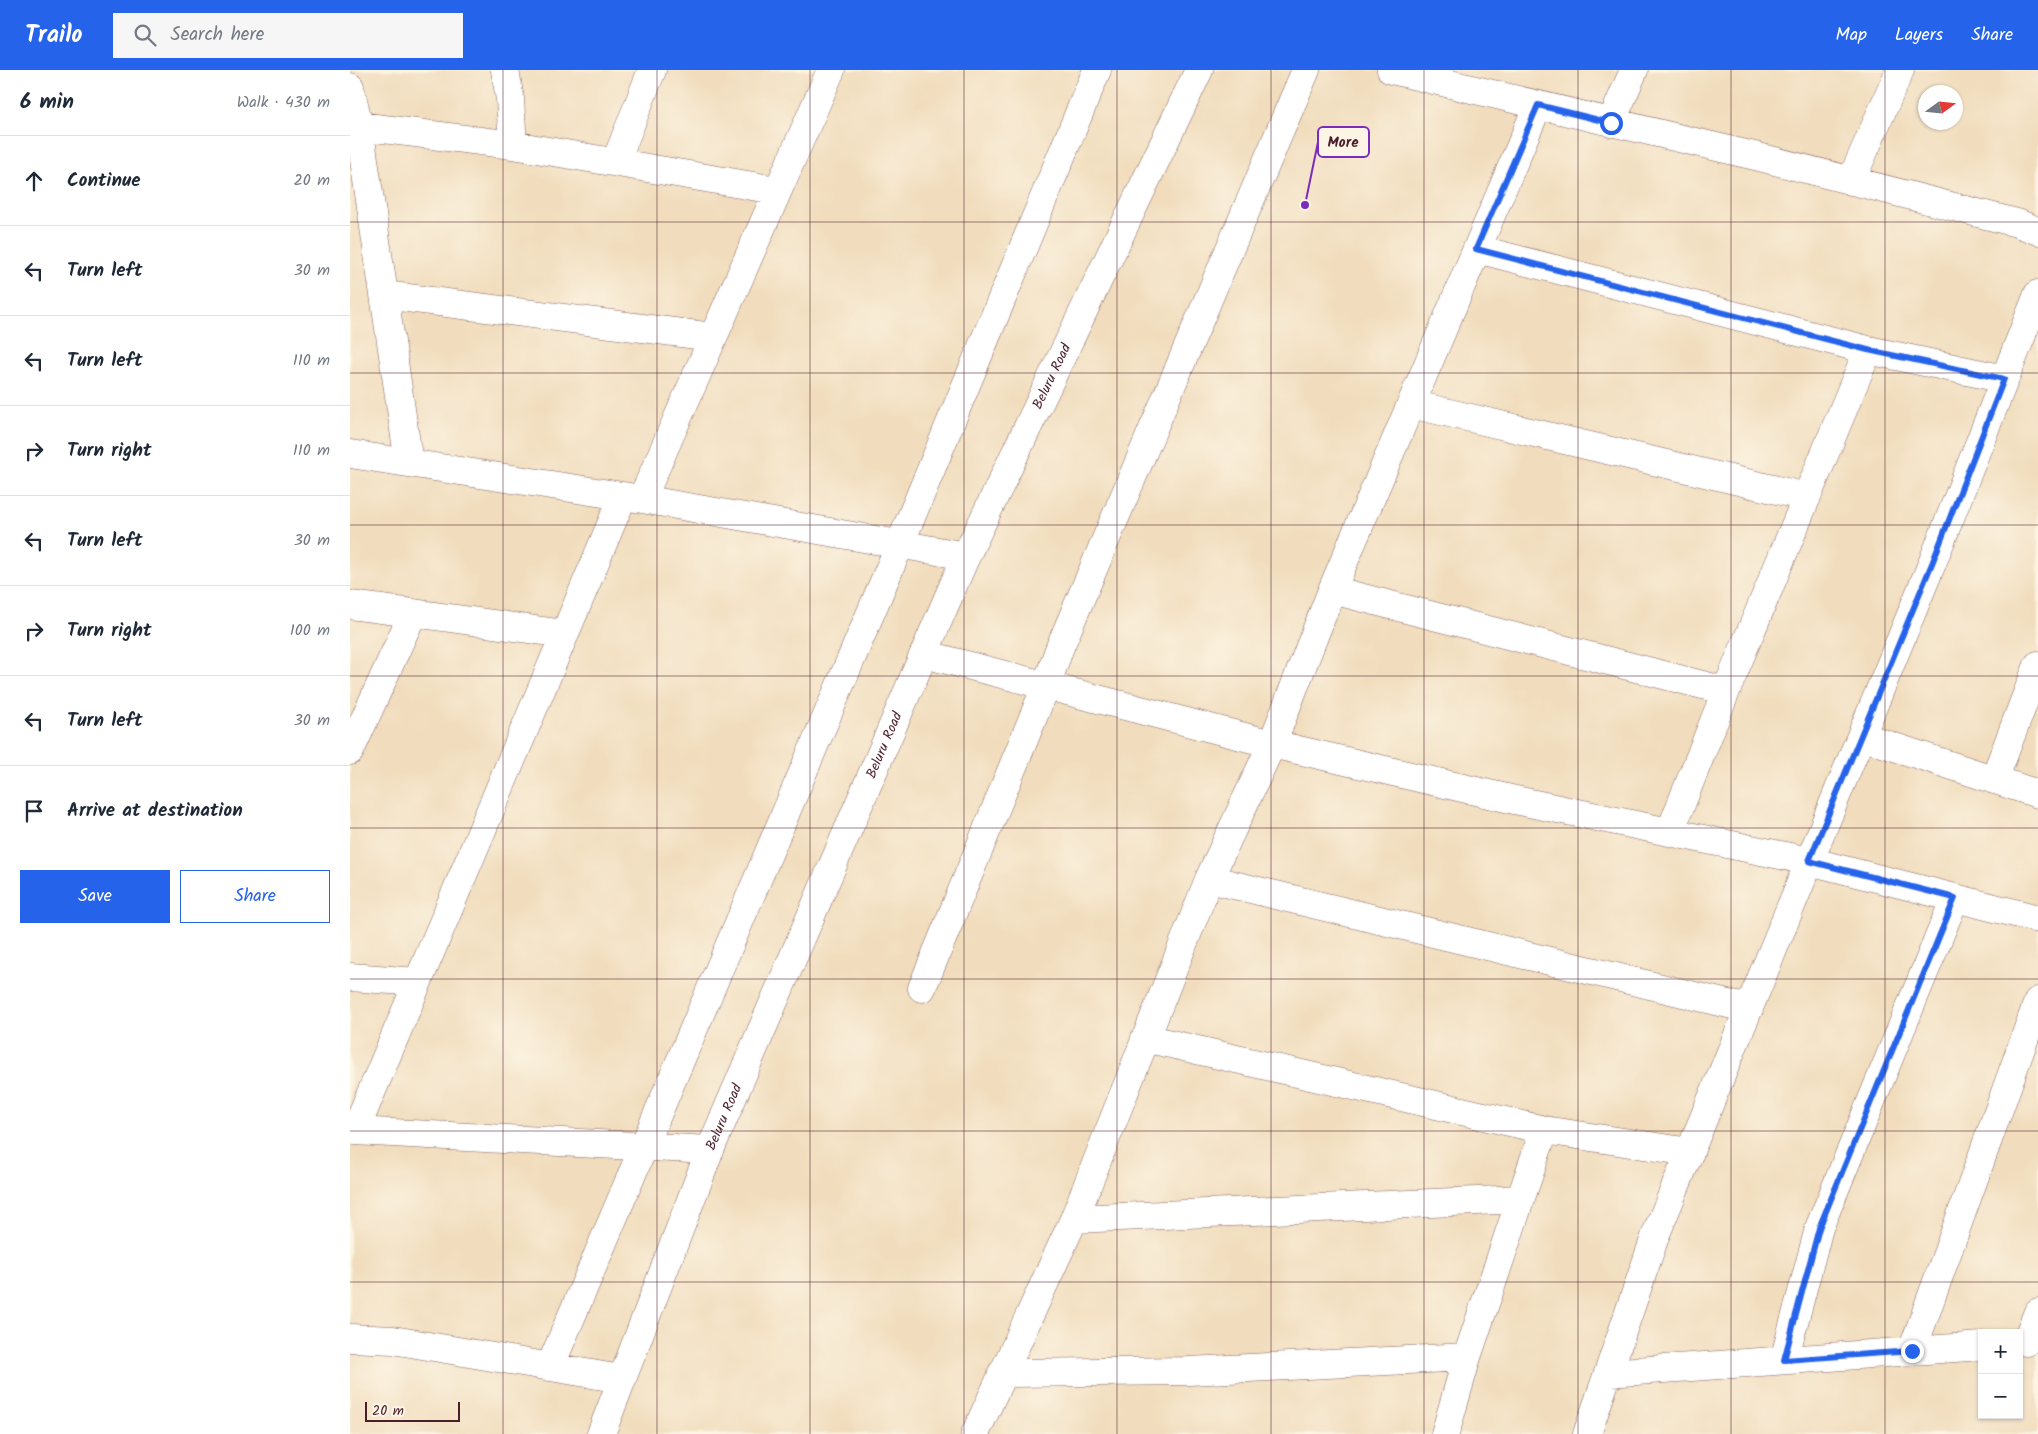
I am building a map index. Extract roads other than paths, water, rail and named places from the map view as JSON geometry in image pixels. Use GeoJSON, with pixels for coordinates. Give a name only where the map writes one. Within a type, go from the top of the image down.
{"type":"FeatureCollection","features":[{"type":"Feature","properties":{"kind":"main road"},"geometry":{"type":"LineString","coordinates":[[505,70],[510,99],[513,145]]}},
{"type":"Feature","properties":{"kind":"main road"},"geometry":{"type":"LineString","coordinates":[[616,161],[652,70]]}},
{"type":"Feature","properties":{"kind":"main road"},"geometry":{"type":"LineString","coordinates":[[710,1150],[353,1131],[565,634],[713,337],[776,190],[831,70]]}},
{"type":"Feature","properties":{"kind":"main road"},"geometry":{"type":"LineString","coordinates":[[550,1367],[900,544],[1097,70]]}},
{"type":"Feature","properties":{"kind":"main road","name":"Beluru Road"},"geometry":{"type":"LineString","coordinates":[[600,1434],[710,1150],[966,556],[1199,70]]}},
{"type":"Feature","properties":{"kind":"main road"},"geometry":{"type":"LineString","coordinates":[[922,988],[1064,638],[1306,70]]}},
{"type":"Feature","properties":{"kind":"main road"},"geometry":{"type":"LineString","coordinates":[[1391,70],[1759,157],[2016,223],[2038,231]]}},
{"type":"Feature","properties":{"kind":"main road"},"geometry":{"type":"LineString","coordinates":[[1611,123],[1634,70]]}},
{"type":"Feature","properties":{"kind":"main road"},"geometry":{"type":"LineString","coordinates":[[1851,180],[1900,70]]}},
{"type":"Feature","properties":{"kind":"main road"},"geometry":{"type":"LineString","coordinates":[[350,87],[358,126],[409,463]]}},
{"type":"Feature","properties":{"kind":"main road"},"geometry":{"type":"LineString","coordinates":[[975,1434],[1074,1219],[1209,879],[1272,744],[1332,590],[1538,105]]}},
{"type":"Feature","properties":{"kind":"main road"},"geometry":{"type":"LineString","coordinates":[[358,126],[513,145],[616,161],[776,190]]}},
{"type":"Feature","properties":{"kind":"main road"},"geometry":{"type":"LineString","coordinates":[[1476,249],[1868,350],[2004,379]]}},
{"type":"Feature","properties":{"kind":"main road"},"geometry":{"type":"LineString","coordinates":[[384,294],[713,337]]}},
{"type":"Feature","properties":{"kind":"main road"},"geometry":{"type":"LineString","coordinates":[[1587,1434],[1656,1234],[1933,561],[2038,294]]}},
{"type":"Feature","properties":{"kind":"main road"},"geometry":{"type":"LineString","coordinates":[[1670,832],[1726,691],[1868,350]]}},
{"type":"Feature","properties":{"kind":"main road"},"geometry":{"type":"LineString","coordinates":[[1411,404],[1808,497]]}},
{"type":"Feature","properties":{"kind":"main road"},"geometry":{"type":"LineString","coordinates":[[350,454],[633,497],[966,556]]}},
{"type":"Feature","properties":{"kind":"main road"},"geometry":{"type":"LineString","coordinates":[[1332,590],[1726,691]]}},
{"type":"Feature","properties":{"kind":"main road"},"geometry":{"type":"LineString","coordinates":[[350,605],[565,634]]}},
{"type":"Feature","properties":{"kind":"main road"},"geometry":{"type":"LineString","coordinates":[[350,751],[414,613]]}},
{"type":"Feature","properties":{"kind":"main road"},"geometry":{"type":"LineString","coordinates":[[924,654],[1272,744],[1515,800],[1809,861],[2038,919]]}},
{"type":"Feature","properties":{"kind":"main road"},"geometry":{"type":"LineString","coordinates":[[1994,780],[2038,665]]}},
{"type":"Feature","properties":{"kind":"main road"},"geometry":{"type":"LineString","coordinates":[[1861,736],[2038,794]]}},
{"type":"Feature","properties":{"kind":"main road"},"geometry":{"type":"LineString","coordinates":[[1209,879],[1749,1009]]}},
{"type":"Feature","properties":{"kind":"main road"},"geometry":{"type":"LineString","coordinates":[[1784,1360],[1819,1228],[1955,898]]}},
{"type":"Feature","properties":{"kind":"main road"},"geometry":{"type":"LineString","coordinates":[[350,977],[418,982]]}},
{"type":"Feature","properties":{"kind":"main road"},"geometry":{"type":"LineString","coordinates":[[1912,1351],[2038,1001]]}},
{"type":"Feature","properties":{"kind":"main road"},"geometry":{"type":"LineString","coordinates":[[1145,1038],[1544,1130],[1690,1152]]}},
{"type":"Feature","properties":{"kind":"main road"},"geometry":{"type":"LineString","coordinates":[[1445,1434],[1467,1357],[1544,1130]]}},
{"type":"Feature","properties":{"kind":"main road"},"geometry":{"type":"LineString","coordinates":[[1074,1219],[1521,1199]]}},
{"type":"Feature","properties":{"kind":"main road"},"geometry":{"type":"LineString","coordinates":[[2028,1342],[2038,1312]]}},
{"type":"Feature","properties":{"kind":"main road"},"geometry":{"type":"LineString","coordinates":[[350,1338],[393,1340],[622,1379]]}},
{"type":"Feature","properties":{"kind":"main road"},"geometry":{"type":"LineString","coordinates":[[1608,1373],[1978,1346]]}},
{"type":"Feature","properties":{"kind":"main road"},"geometry":{"type":"LineString","coordinates":[[1002,1373],[1189,1371],[1467,1357]]}},
{"type":"Feature","properties":{"kind":"place","name":"More"},"geometry":{"type":"Point","coordinates":[1305,205]}}]}
